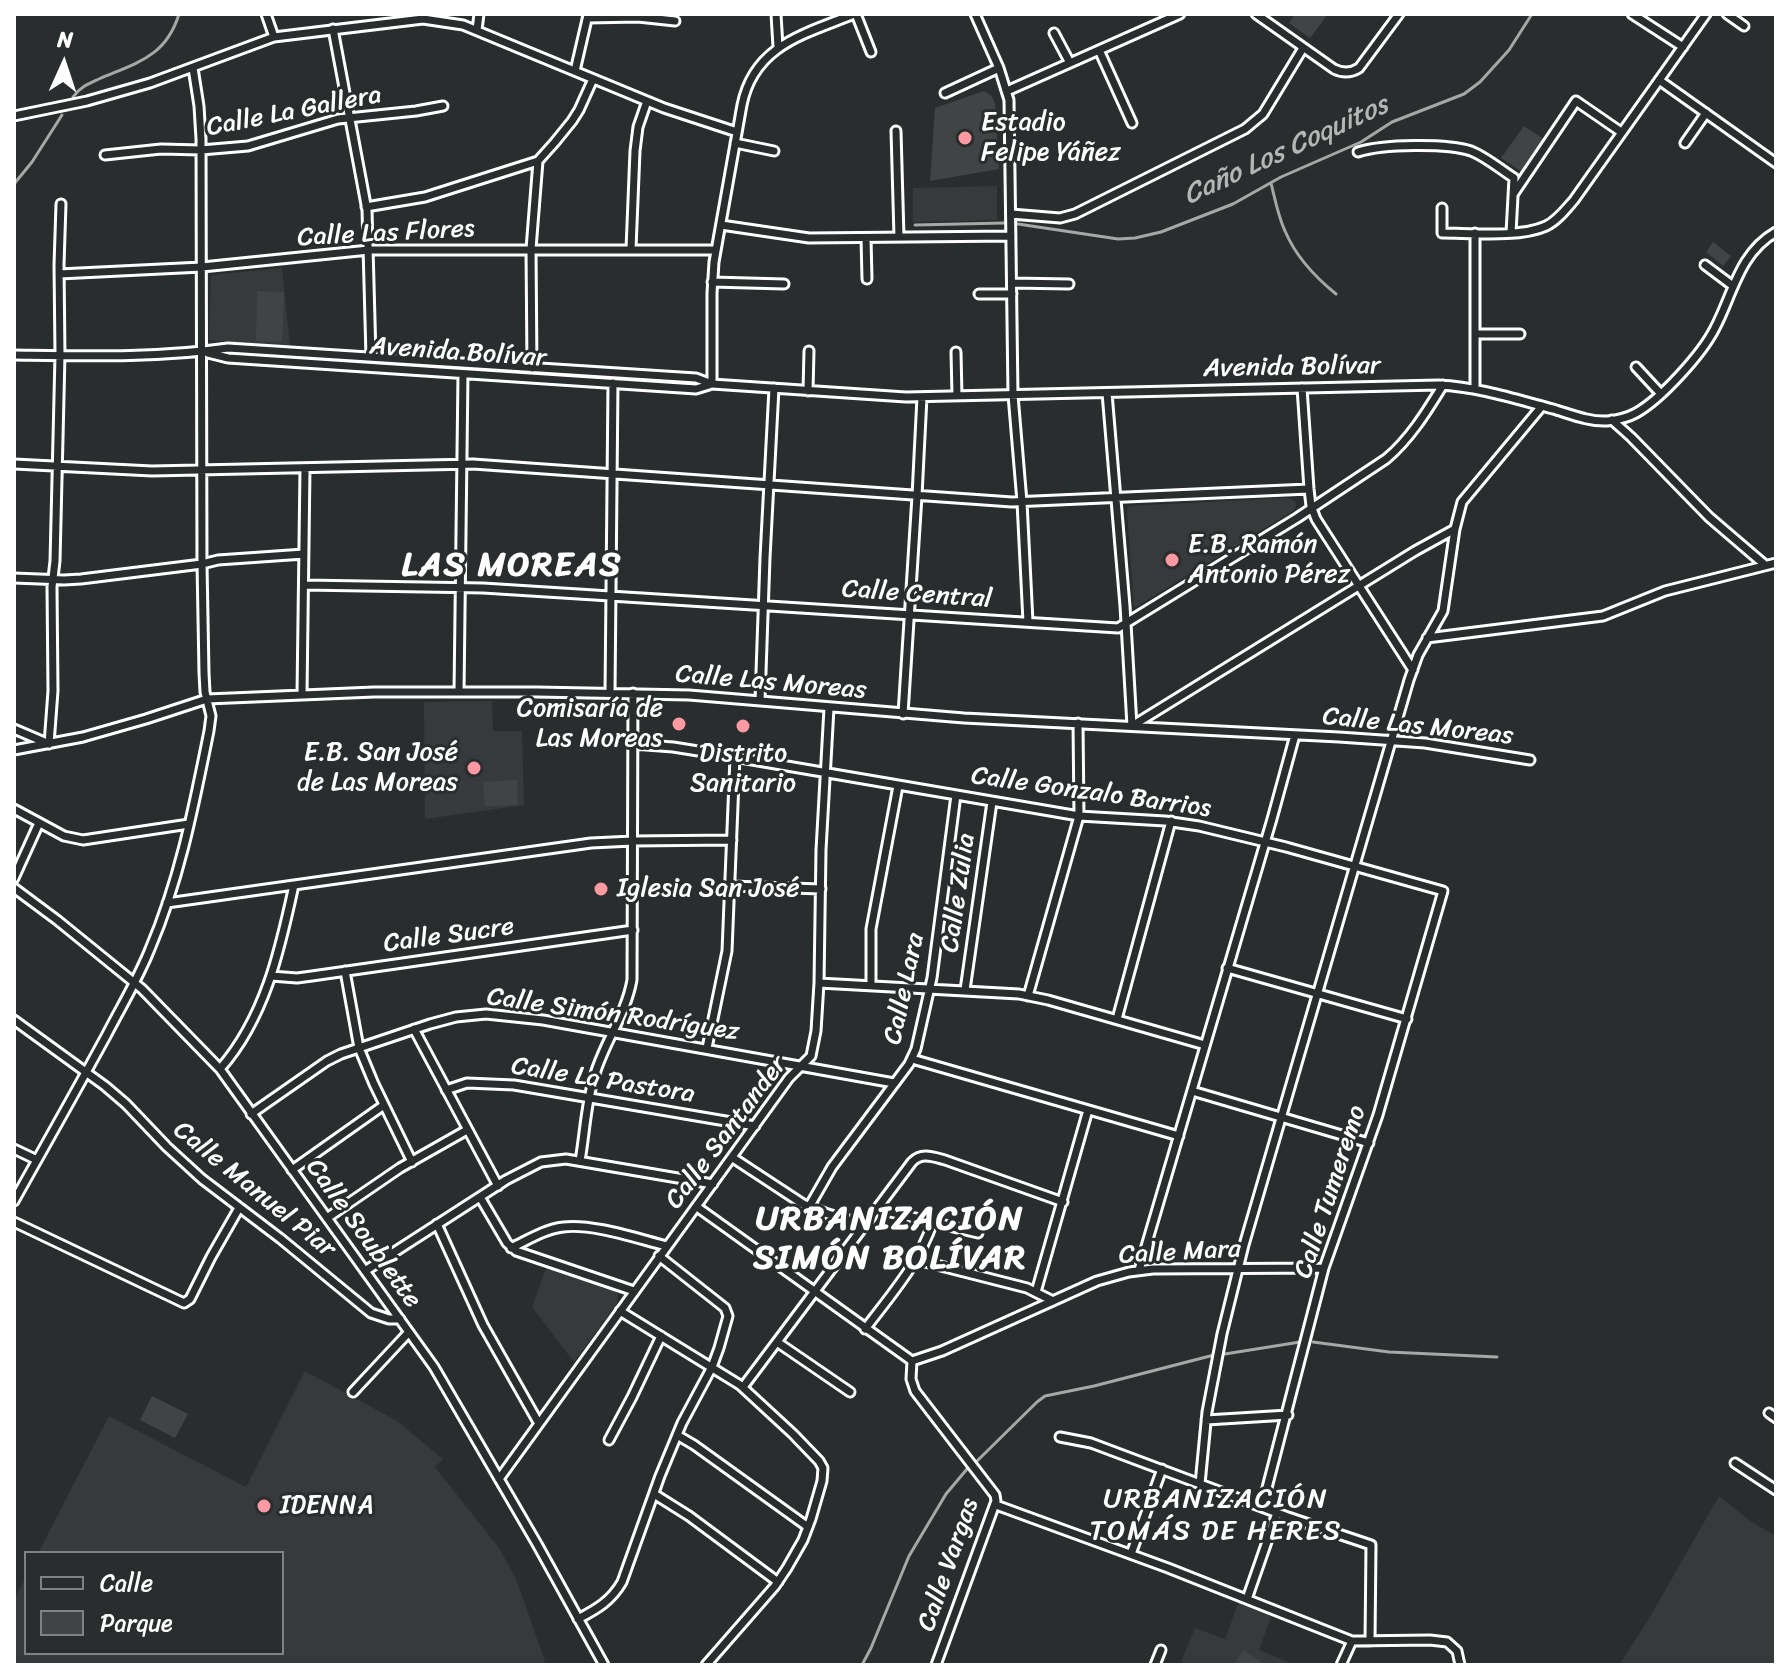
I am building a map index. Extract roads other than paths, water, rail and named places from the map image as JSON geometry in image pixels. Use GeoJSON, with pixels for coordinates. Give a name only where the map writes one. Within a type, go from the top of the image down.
{"type":"FeatureCollection","features":[{"type":"Feature","properties":{"kind":"street"},"geometry":{"type":"LineString","coordinates":[[266,14],[274,37]]}},
{"type":"Feature","properties":{"kind":"street"},"geometry":{"type":"LineString","coordinates":[[477,30],[479,14]]}},
{"type":"Feature","properties":{"kind":"street"},"geometry":{"type":"LineString","coordinates":[[776,14],[778,47]]}},
{"type":"Feature","properties":{"kind":"street"},"geometry":{"type":"LineString","coordinates":[[712,384],[712,282],[747,85],[778,47],[855,14],[871,52]]}},
{"type":"Feature","properties":{"kind":"street"},"geometry":{"type":"LineString","coordinates":[[975,14],[1007,91],[1010,118],[1013,395],[1028,622]]}},
{"type":"Feature","properties":{"kind":"street"},"geometry":{"type":"LineString","coordinates":[[1007,91],[1180,14]]}},
{"type":"Feature","properties":{"kind":"street"},"geometry":{"type":"LineString","coordinates":[[1256,14],[1338,71],[1354,71],[1363,64],[1399,14]]}},
{"type":"Feature","properties":{"kind":"street"},"geometry":{"type":"LineString","coordinates":[[1632,14],[1683,47]]}},
{"type":"Feature","properties":{"kind":"street"},"geometry":{"type":"LineString","coordinates":[[1442,208],[1442,233],[1511,233],[1536,230],[1550,224],[1574,200],[1706,14]]}},
{"type":"Feature","properties":{"kind":"street"},"geometry":{"type":"LineString","coordinates":[[1727,14],[1744,26]]}},
{"type":"Feature","properties":{"kind":"street"},"geometry":{"type":"LineString","coordinates":[[14,116],[95,99],[193,68],[274,37],[417,16],[449,21],[477,30],[647,101],[737,132]]}},
{"type":"Feature","properties":{"kind":"street"},"geometry":{"type":"LineString","coordinates":[[575,71],[588,16],[675,21]]}},
{"type":"Feature","properties":{"kind":"street"},"geometry":{"type":"LineString","coordinates":[[333,29],[366,207],[371,357]]}},
{"type":"Feature","properties":{"kind":"street"},"geometry":{"type":"LineString","coordinates":[[1054,33],[1070,63]]}},
{"type":"Feature","properties":{"kind":"street"},"geometry":{"type":"LineString","coordinates":[[1011,214],[1060,218],[1075,214],[1245,129],[1263,114],[1303,48]]}},
{"type":"Feature","properties":{"kind":"street"},"geometry":{"type":"LineString","coordinates":[[1099,50],[1132,123]]}},
{"type":"Feature","properties":{"kind":"street"},"geometry":{"type":"LineString","coordinates":[[14,1201],[151,948],[189,824],[210,721],[204,673],[202,564],[201,150],[193,68]]}},
{"type":"Feature","properties":{"kind":"street"},"geometry":{"type":"LineString","coordinates":[[945,93],[999,68]]}},
{"type":"Feature","properties":{"kind":"street"},"geometry":{"type":"LineString","coordinates":[[366,207],[425,197],[538,161],[572,121],[593,79]]}},
{"type":"Feature","properties":{"kind":"street"},"geometry":{"type":"LineString","coordinates":[[1659,80],[1776,163]]}},
{"type":"Feature","properties":{"kind":"street"},"geometry":{"type":"LineString","coordinates":[[631,249],[635,151],[638,127],[647,101]]}},
{"type":"Feature","properties":{"kind":"street"},"geometry":{"type":"LineString","coordinates":[[1513,195],[1576,101],[1621,132]]}},
{"type":"Feature","properties":{"kind":"street","name":"Calle La Gallera"},"geometry":{"type":"LineString","coordinates":[[105,155],[161,149],[248,146],[350,117],[443,106]]}},
{"type":"Feature","properties":{"kind":"street"},"geometry":{"type":"LineString","coordinates":[[1685,143],[1706,113]]}},
{"type":"Feature","properties":{"kind":"street"},"geometry":{"type":"LineString","coordinates":[[896,131],[899,237]]}},
{"type":"Feature","properties":{"kind":"street"},"geometry":{"type":"LineString","coordinates":[[735,143],[774,151]]}},
{"type":"Feature","properties":{"kind":"street"},"geometry":{"type":"LineString","coordinates":[[1358,152],[1387,147],[1450,147],[1479,155],[1514,178],[1511,233]]}},
{"type":"Feature","properties":{"kind":"street"},"geometry":{"type":"LineString","coordinates":[[532,368],[531,249],[538,161]]}},
{"type":"Feature","properties":{"kind":"street"},"geometry":{"type":"LineString","coordinates":[[14,729],[49,744],[53,691],[61,204]]}},
{"type":"Feature","properties":{"kind":"street"},"geometry":{"type":"LineString","coordinates":[[721,225],[797,237],[1011,236]]}},
{"type":"Feature","properties":{"kind":"street"},"geometry":{"type":"LineString","coordinates":[[1612,420],[1635,414],[1688,366],[1709,339],[1750,254],[1776,232]]}},
{"type":"Feature","properties":{"kind":"street"},"geometry":{"type":"LineString","coordinates":[[1475,233],[1475,389]]}},
{"type":"Feature","properties":{"kind":"street"},"geometry":{"type":"LineString","coordinates":[[866,238],[867,279]]}},
{"type":"Feature","properties":{"kind":"street","name":"Calle Las Flores"},"geometry":{"type":"LineString","coordinates":[[59,274],[202,267],[369,250],[716,250]]}},
{"type":"Feature","properties":{"kind":"street"},"geometry":{"type":"LineString","coordinates":[[1705,265],[1733,286]]}},
{"type":"Feature","properties":{"kind":"street"},"geometry":{"type":"LineString","coordinates":[[712,282],[784,284]]}},
{"type":"Feature","properties":{"kind":"street"},"geometry":{"type":"LineString","coordinates":[[1012,283],[1069,284]]}},
{"type":"Feature","properties":{"kind":"street"},"geometry":{"type":"LineString","coordinates":[[979,294],[1012,294]]}},
{"type":"Feature","properties":{"kind":"street"},"geometry":{"type":"LineString","coordinates":[[1476,334],[1520,334]]}},
{"type":"Feature","properties":{"kind":"street","name":"Avenida Bolívar"},"geometry":{"type":"LineString","coordinates":[[14,355],[134,355],[228,348],[696,378],[712,384],[922,397],[1443,385],[1475,389],[1598,421],[1612,420]]}},
{"type":"Feature","properties":{"kind":"street"},"geometry":{"type":"LineString","coordinates":[[808,391],[809,351]]}},
{"type":"Feature","properties":{"kind":"street","name":"Avenida Bolívar"},"geometry":{"type":"LineString","coordinates":[[202,352],[228,358],[696,389],[712,384]]}},
{"type":"Feature","properties":{"kind":"street"},"geometry":{"type":"LineString","coordinates":[[956,352],[957,396]]}},
{"type":"Feature","properties":{"kind":"street"},"geometry":{"type":"LineString","coordinates":[[1636,367],[1660,393]]}},
{"type":"Feature","properties":{"kind":"street"},"geometry":{"type":"LineString","coordinates":[[459,692],[463,374]]}},
{"type":"Feature","properties":{"kind":"street"},"geometry":{"type":"LineString","coordinates":[[610,693],[613,383]]}},
{"type":"Feature","properties":{"kind":"street","name":"Calle Central"},"geometry":{"type":"LineString","coordinates":[[304,585],[461,587],[1116,628],[1312,508],[1391,455],[1422,418],[1443,385]]}},
{"type":"Feature","properties":{"kind":"street"},"geometry":{"type":"LineString","coordinates":[[760,701],[774,388]]}},
{"type":"Feature","properties":{"kind":"street"},"geometry":{"type":"LineString","coordinates":[[1302,388],[1309,489],[1316,519],[1413,670]]}},
{"type":"Feature","properties":{"kind":"street"},"geometry":{"type":"LineString","coordinates":[[1107,393],[1132,726],[1455,529]]}},
{"type":"Feature","properties":{"kind":"street"},"geometry":{"type":"LineString","coordinates":[[903,714],[922,397]]}},
{"type":"Feature","properties":{"kind":"street"},"geometry":{"type":"LineString","coordinates":[[1200,1484],[1206,1420],[1238,1269],[1413,670],[1443,611],[1462,502],[1542,406]]}},
{"type":"Feature","properties":{"kind":"street"},"geometry":{"type":"LineString","coordinates":[[1612,420],[1709,517],[1765,565]]}},
{"type":"Feature","properties":{"kind":"street"},"geometry":{"type":"LineString","coordinates":[[14,464],[122,470],[462,464],[1022,502],[1309,489]]}},
{"type":"Feature","properties":{"kind":"street"},"geometry":{"type":"LineString","coordinates":[[302,694],[305,469]]}},
{"type":"Feature","properties":{"kind":"street"},"geometry":{"type":"LineString","coordinates":[[14,578],[81,579],[218,560],[304,554]]}},
{"type":"Feature","properties":{"kind":"street"},"geometry":{"type":"LineString","coordinates":[[1427,638],[1603,616],[1665,591],[1776,563]]}},
{"type":"Feature","properties":{"kind":"street","name":"Calle Las Moreas"},"geometry":{"type":"LineString","coordinates":[[14,750],[83,737],[207,699],[374,692],[633,693],[978,719],[1392,741],[1530,760]]}},
{"type":"Feature","properties":{"kind":"street"},"geometry":{"type":"LineString","coordinates":[[580,1161],[595,1075],[630,993],[633,968],[633,693]]}},
{"type":"Feature","properties":{"kind":"street","name":"Calle Santander"},"geometry":{"type":"LineString","coordinates":[[499,1479],[789,1078],[811,1056],[819,983],[829,708]]}},
{"type":"Feature","properties":{"kind":"street"},"geometry":{"type":"LineString","coordinates":[[1028,996],[1079,816],[1078,723]]}},
{"type":"Feature","properties":{"kind":"street"},"geometry":{"type":"LineString","coordinates":[[1139,1270],[1295,735]]}},
{"type":"Feature","properties":{"kind":"street","name":"Calle Gonzalo Barrios"},"geometry":{"type":"LineString","coordinates":[[633,744],[735,757],[1079,816],[1171,821],[1199,826],[1443,891]]}},
{"type":"Feature","properties":{"kind":"street"},"geometry":{"type":"LineString","coordinates":[[707,1048],[725,963],[735,757]]}},
{"type":"Feature","properties":{"kind":"street"},"geometry":{"type":"LineString","coordinates":[[871,985],[871,929],[898,786]]}},
{"type":"Feature","properties":{"kind":"street","name":"Calle Lara"},"geometry":{"type":"LineString","coordinates":[[809,1207],[832,1167],[912,1059],[916,1049],[929,988],[956,795]]}},
{"type":"Feature","properties":{"kind":"street","name":"Calle Zulia"},"geometry":{"type":"LineString","coordinates":[[965,990],[992,802]]}},
{"type":"Feature","properties":{"kind":"street"},"geometry":{"type":"LineString","coordinates":[[14,809],[64,836],[83,840],[189,824]]}},
{"type":"Feature","properties":{"kind":"street"},"geometry":{"type":"LineString","coordinates":[[1117,1019],[1171,821]]}},
{"type":"Feature","properties":{"kind":"street"},"geometry":{"type":"LineString","coordinates":[[14,878],[39,823]]}},
{"type":"Feature","properties":{"kind":"street"},"geometry":{"type":"LineString","coordinates":[[167,903],[600,842],[732,840]]}},
{"type":"Feature","properties":{"kind":"street"},"geometry":{"type":"LineString","coordinates":[[220,1069],[237,1048],[271,976],[294,885]]}},
{"type":"Feature","properties":{"kind":"street"},"geometry":{"type":"LineString","coordinates":[[731,886],[821,889]]}},
{"type":"Feature","properties":{"kind":"street","name":"Calle Soublette"},"geometry":{"type":"LineString","coordinates":[[14,888],[134,983],[220,1069],[452,1395],[604,1665]]}},
{"type":"Feature","properties":{"kind":"street","name":"Calle Tumeremo"},"geometry":{"type":"LineString","coordinates":[[1262,1507],[1324,1268],[1369,1143],[1443,891]]}},
{"type":"Feature","properties":{"kind":"street","name":"Calle Sucre"},"geometry":{"type":"LineString","coordinates":[[271,976],[297,978],[633,930]]}},
{"type":"Feature","properties":{"kind":"street"},"geometry":{"type":"LineString","coordinates":[[1227,968],[1407,1019]]}},
{"type":"Feature","properties":{"kind":"street"},"geometry":{"type":"LineString","coordinates":[[345,971],[359,1048],[412,1162]]}},
{"type":"Feature","properties":{"kind":"street"},"geometry":{"type":"LineString","coordinates":[[819,983],[1028,996],[1205,1045]]}},
{"type":"Feature","properties":{"kind":"street","name":"Calle Simón Rodríguez"},"geometry":{"type":"LineString","coordinates":[[251,1114],[341,1054],[456,1017],[486,1014],[614,1032],[894,1083]]}},
{"type":"Feature","properties":{"kind":"street","name":"Calle Manuel Piar"},"geometry":{"type":"LineString","coordinates":[[14,1020],[126,1104],[202,1179],[371,1313],[400,1319]]}},
{"type":"Feature","properties":{"kind":"street"},"geometry":{"type":"LineString","coordinates":[[414,1029],[498,1186]]}},
{"type":"Feature","properties":{"kind":"street"},"geometry":{"type":"LineString","coordinates":[[912,1059],[1179,1136]]}},
{"type":"Feature","properties":{"kind":"street","name":"Calle La Pastora"},"geometry":{"type":"LineString","coordinates":[[446,1090],[467,1083],[496,1083],[755,1126]]}},
{"type":"Feature","properties":{"kind":"street"},"geometry":{"type":"LineString","coordinates":[[1192,1091],[1369,1143]]}},
{"type":"Feature","properties":{"kind":"street"},"geometry":{"type":"LineString","coordinates":[[292,1170],[384,1105]]}},
{"type":"Feature","properties":{"kind":"street"},"geometry":{"type":"LineString","coordinates":[[1036,1292],[1088,1110]]}},
{"type":"Feature","properties":{"kind":"street"},"geometry":{"type":"LineString","coordinates":[[327,1218],[467,1130]]}},
{"type":"Feature","properties":{"kind":"street"},"geometry":{"type":"LineString","coordinates":[[14,1149],[37,1160]]}},
{"type":"Feature","properties":{"kind":"street"},"geometry":{"type":"LineString","coordinates":[[743,1387],[918,1157],[945,1160],[1063,1202]]}},
{"type":"Feature","properties":{"kind":"street"},"geometry":{"type":"LineString","coordinates":[[733,1158],[809,1207],[866,1225]]}},
{"type":"Feature","properties":{"kind":"street"},"geometry":{"type":"LineString","coordinates":[[365,1271],[541,1162],[556,1159],[580,1161],[713,1184]]}},
{"type":"Feature","properties":{"kind":"street"},"geometry":{"type":"LineString","coordinates":[[480,1197],[511,1248],[634,1291]]}},
{"type":"Feature","properties":{"kind":"street"},"geometry":{"type":"LineString","coordinates":[[697,1207],[912,1361]]}},
{"type":"Feature","properties":{"kind":"street"},"geometry":{"type":"LineString","coordinates":[[14,1222],[184,1303],[193,1294],[239,1208]]}},
{"type":"Feature","properties":{"kind":"street"},"geometry":{"type":"LineString","coordinates":[[878,1209],[978,1233]]}},
{"type":"Feature","properties":{"kind":"street"},"geometry":{"type":"LineString","coordinates":[[865,1329],[917,1260],[933,1222]]}},
{"type":"Feature","properties":{"kind":"street"},"geometry":{"type":"LineString","coordinates":[[437,1224],[483,1325],[538,1422]]}},
{"type":"Feature","properties":{"kind":"street"},"geometry":{"type":"LineString","coordinates":[[511,1248],[549,1230],[566,1226],[667,1246]]}},
{"type":"Feature","properties":{"kind":"street"},"geometry":{"type":"LineString","coordinates":[[578,1619],[608,1601],[618,1589],[677,1435],[712,1367],[728,1318],[727,1310],[659,1256]]}},
{"type":"Feature","properties":{"kind":"street"},"geometry":{"type":"LineString","coordinates":[[917,1260],[1036,1292],[1053,1301]]}},
{"type":"Feature","properties":{"kind":"street","name":"Calle Mara"},"geometry":{"type":"LineString","coordinates":[[912,1361],[935,1354],[1097,1281],[1139,1270],[1324,1268]]}},
{"type":"Feature","properties":{"kind":"street"},"geometry":{"type":"LineString","coordinates":[[620,1311],[743,1387],[822,1466],[822,1481],[808,1527],[795,1555],[778,1582],[706,1665]]}},
{"type":"Feature","properties":{"kind":"street"},"geometry":{"type":"LineString","coordinates":[[353,1392],[409,1332]]}},
{"type":"Feature","properties":{"kind":"street"},"geometry":{"type":"LineString","coordinates":[[609,1440],[661,1336]]}},
{"type":"Feature","properties":{"kind":"street"},"geometry":{"type":"LineString","coordinates":[[777,1342],[850,1392]]}},
{"type":"Feature","properties":{"kind":"street","name":"Calle Vargas"},"geometry":{"type":"LineString","coordinates":[[912,1361],[911,1379],[915,1391],[995,1495],[996,1505],[936,1665]]}},
{"type":"Feature","properties":{"kind":"street"},"geometry":{"type":"LineString","coordinates":[[1206,1420],[1288,1415]]}},
{"type":"Feature","properties":{"kind":"street"},"geometry":{"type":"LineString","coordinates":[[677,1435],[808,1527]]}},
{"type":"Feature","properties":{"kind":"street"},"geometry":{"type":"LineString","coordinates":[[1060,1437],[1091,1443],[1371,1545],[1370,1641]]}},
{"type":"Feature","properties":{"kind":"street"},"geometry":{"type":"LineString","coordinates":[[1735,1463],[1776,1490]]}},
{"type":"Feature","properties":{"kind":"street"},"geometry":{"type":"LineString","coordinates":[[1131,1554],[1162,1469]]}},
{"type":"Feature","properties":{"kind":"street"},"geometry":{"type":"LineString","coordinates":[[654,1494],[778,1582]]}},
{"type":"Feature","properties":{"kind":"street"},"geometry":{"type":"LineString","coordinates":[[996,1505],[1131,1554],[1352,1641],[1447,1642],[1457,1651],[1460,1665]]}},
{"type":"Feature","properties":{"kind":"street"},"geometry":{"type":"LineString","coordinates":[[1247,1599],[1277,1513]]}},
{"type":"Feature","properties":{"kind":"street"},"geometry":{"type":"LineString","coordinates":[[1341,1665],[1352,1641]]}},
{"type":"Feature","properties":{"kind":"street"},"geometry":{"type":"LineString","coordinates":[[1155,1665],[1161,1650]]}},
{"type":"Feature","properties":{"kind":"waterway"},"geometry":{"type":"LineString","coordinates":[[73,97],[88,84],[148,57],[166,40],[179,14]]}},
{"type":"Feature","properties":{"kind":"waterway","name":"Caño Los Coquitos"},"geometry":{"type":"LineString","coordinates":[[1018,224],[1118,239],[1135,238],[1161,232],[1233,204],[1281,177],[1361,142],[1392,122],[1464,94],[1480,82],[1509,50],[1532,14]]}},
{"type":"Feature","properties":{"kind":"waterway"},"geometry":{"type":"LineString","coordinates":[[14,184],[62,115]]}},
{"type":"Feature","properties":{"kind":"waterway"},"geometry":{"type":"LineString","coordinates":[[1271,183],[1289,240],[1300,258],[1336,294]]}},
{"type":"Feature","properties":{"kind":"waterway","name":"Caño Los Coquitos"},"geometry":{"type":"LineString","coordinates":[[915,225],[1004,223]]}},
{"type":"Feature","properties":{"kind":"waterway"},"geometry":{"type":"LineString","coordinates":[[1225,1354],[1300,1342]]}},
{"type":"Feature","properties":{"kind":"waterway"},"geometry":{"type":"LineString","coordinates":[[1313,1342],[1389,1352],[1497,1357]]}},
{"type":"Feature","properties":{"kind":"waterway"},"geometry":{"type":"LineString","coordinates":[[976,1462],[1045,1396],[1214,1355]]}},
{"type":"Feature","properties":{"kind":"waterway"},"geometry":{"type":"LineString","coordinates":[[862,1665],[909,1556],[946,1494],[967,1469]]}},
{"type":"Feature","properties":{"kind":"place","name":"Estadio Felipe Yáñez"},"geometry":{"type":"Point","coordinates":[965,138]}},
{"type":"Feature","properties":{"kind":"place","name":"E.B. Ramón Antonio Pérez"},"geometry":{"type":"Point","coordinates":[1172,560]}},
{"type":"Feature","properties":{"kind":"place","name":"Comisaría de Las Moreas"},"geometry":{"type":"Point","coordinates":[679,724]}},
{"type":"Feature","properties":{"kind":"place","name":"Distrito Sanitario"},"geometry":{"type":"Point","coordinates":[743,726]}},
{"type":"Feature","properties":{"kind":"place","name":"E.B. San José de Las Moreas"},"geometry":{"type":"Point","coordinates":[474,768]}},
{"type":"Feature","properties":{"kind":"place","name":"Iglesia San José"},"geometry":{"type":"Point","coordinates":[601,889]}},
{"type":"Feature","properties":{"kind":"place","name":"IDENNA"},"geometry":{"type":"Point","coordinates":[264,1506]}},
{"type":"Feature","properties":{"kind":"district","name":"LAS MOREAS"},"geometry":{"type":"Point","coordinates":[512,566]}},
{"type":"Feature","properties":{"kind":"district","name":"URBANIZACIÓN SIMÓN BOLÍVAR"},"geometry":{"type":"Point","coordinates":[890,1240]}},
{"type":"Feature","properties":{"kind":"district","name":"URBANIZACIÓN TOMÁS DE HERES"},"geometry":{"type":"Point","coordinates":[1216,1516]}}]}
